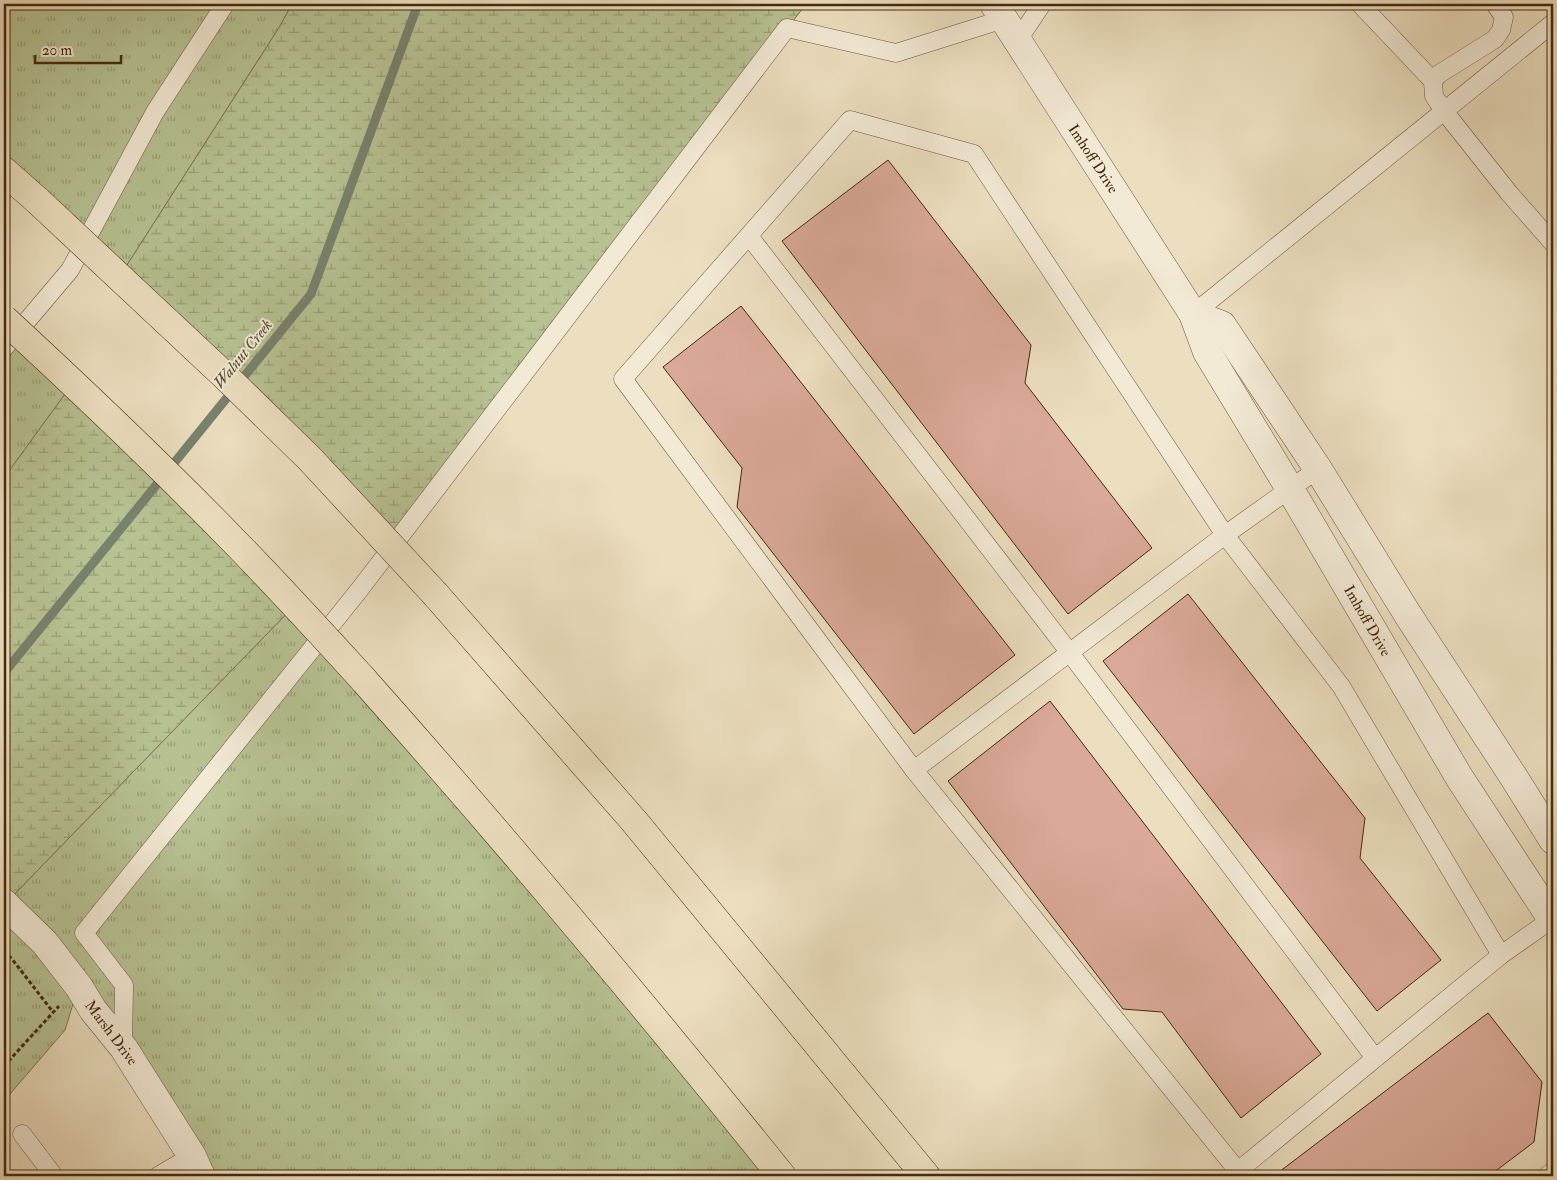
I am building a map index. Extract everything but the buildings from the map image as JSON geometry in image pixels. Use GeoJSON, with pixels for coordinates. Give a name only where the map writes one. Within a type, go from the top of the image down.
{"type":"FeatureCollection","features":[{"type":"Feature","properties":{"kind":"highway"},"geometry":{"type":"LineString","coordinates":[[4,171],[225,376],[296,445],[436,595],[634,821],[926,1176]]}},
{"type":"Feature","properties":{"kind":"highway"},"geometry":{"type":"LineString","coordinates":[[4,320],[73,383],[174,481],[233,540],[362,678],[549,893],[782,1176]]}},
{"type":"Feature","properties":{"kind":"street","name":"Imhoff Drive"},"geometry":{"type":"LineString","coordinates":[[1005,17],[1192,314],[1208,352],[1459,777],[1552,920]]}},
{"type":"Feature","properties":{"kind":"street"},"geometry":{"type":"LineString","coordinates":[[1192,314],[1222,325],[1318,469],[1408,615],[1553,840]]}},
{"type":"Feature","properties":{"kind":"street","name":"Marsh Drive"},"geometry":{"type":"LineString","coordinates":[[4,903],[46,943],[79,987],[93,1010],[123,1047],[197,1166]]}},
{"type":"Feature","properties":{"kind":"lane"},"geometry":{"type":"LineString","coordinates":[[4,348],[70,270],[155,112],[225,4]]}},
{"type":"Feature","properties":{"kind":"lane"},"geometry":{"type":"LineString","coordinates":[[123,1047],[124,985],[84,933],[360,589],[786,28],[896,53],[1042,4]]}},
{"type":"Feature","properties":{"kind":"lane"},"geometry":{"type":"LineString","coordinates":[[1360,4],[1433,81],[1434,96],[1444,111],[1509,193],[1553,243]]}},
{"type":"Feature","properties":{"kind":"lane"},"geometry":{"type":"LineString","coordinates":[[1433,81],[1439,74],[1494,39],[1501,30],[1504,17],[1495,4]]}},
{"type":"Feature","properties":{"kind":"lane"},"geometry":{"type":"LineString","coordinates":[[1192,314],[1553,24]]}},
{"type":"Feature","properties":{"kind":"lane"},"geometry":{"type":"LineString","coordinates":[[1501,955],[1341,686],[1225,536],[974,154],[850,120],[623,379],[914,770],[1240,1174],[1375,1058],[1501,955],[1552,920]]}},
{"type":"Feature","properties":{"kind":"lane"},"geometry":{"type":"LineString","coordinates":[[749,236],[1070,653],[1375,1058]]}},
{"type":"Feature","properties":{"kind":"lane"},"geometry":{"type":"LineString","coordinates":[[914,770],[1225,536],[1318,469]]}},
{"type":"Feature","properties":{"kind":"lane"},"geometry":{"type":"LineString","coordinates":[[22,1134],[54,1176]]}},
{"type":"Feature","properties":{"kind":"lane"},"geometry":{"type":"LineString","coordinates":[[158,1176],[197,1166]]}},
{"type":"Feature","properties":{"kind":"lane"},"geometry":{"type":"LineString","coordinates":[[1547,1176],[1553,1172]]}},
{"type":"Feature","properties":{"kind":"path"},"geometry":{"type":"LineString","coordinates":[[4,951],[53,1012]]}},
{"type":"Feature","properties":{"kind":"path"},"geometry":{"type":"LineString","coordinates":[[4,1066],[53,1012],[79,987]]}},
{"type":"Feature","properties":{"kind":"green space"},"geometry":{"type":"Polygon","coordinates":[[[4,4],[292,4],[280,26],[120,276],[4,171],[4,4]]]}},
{"type":"Feature","properties":{"kind":"green space"},"geometry":{"type":"Polygon","coordinates":[[[292,4],[806,4],[392,546],[120,276],[280,26],[292,4]]]}},
{"type":"Feature","properties":{"kind":"green space"},"geometry":{"type":"Polygon","coordinates":[[[4,319],[73,383],[4,478],[4,319]]]}},
{"type":"Feature","properties":{"kind":"green space"},"geometry":{"type":"Polygon","coordinates":[[[73,383],[295,605],[4,905],[4,478],[73,383]]]}},
{"type":"Feature","properties":{"kind":"green space"},"geometry":{"type":"Polygon","coordinates":[[[295,605],[782,1176],[201,1176],[78,988],[65,1030],[4,1101],[4,905],[295,605]]]}},
{"type":"Feature","properties":{"kind":"waterway","name":"Walnut Creek"},"geometry":{"type":"LineString","coordinates":[[4,673],[311,294],[418,4]]}}]}
